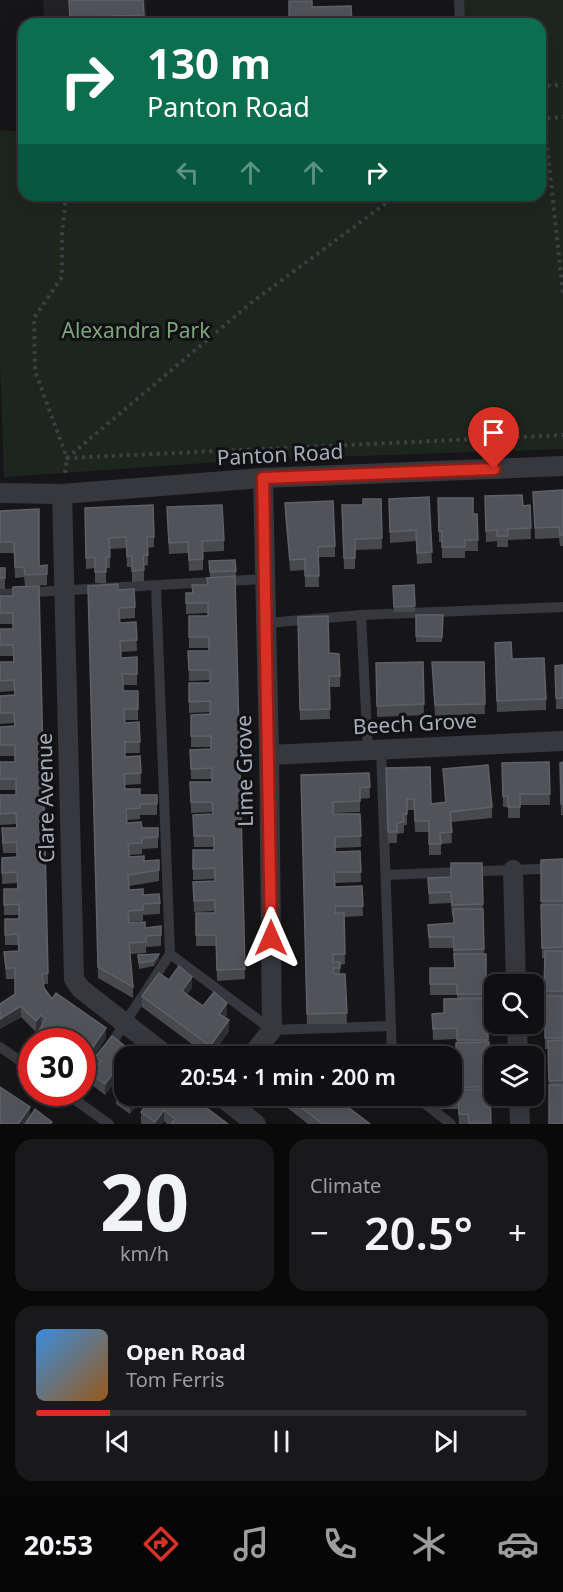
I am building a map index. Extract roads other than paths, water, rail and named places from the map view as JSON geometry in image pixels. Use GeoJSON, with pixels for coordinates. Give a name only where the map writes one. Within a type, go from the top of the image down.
{"type":"FeatureCollection","features":[{"type":"Feature","properties":{"kind":"street","name":"Panton Road"},"geometry":{"type":"LineString","coordinates":[[0,494],[62,494],[263,478],[563,466]]}},
{"type":"Feature","properties":{"kind":"street","name":"Lime Grove"},"geometry":{"type":"LineString","coordinates":[[263,478],[270,756],[272,1030]]}},
{"type":"Feature","properties":{"kind":"street","name":"Clare Avenue"},"geometry":{"type":"LineString","coordinates":[[62,494],[74,979],[81,989],[154,1046]]}},
{"type":"Feature","properties":{"kind":"street","name":"Beech Grove"},"geometry":{"type":"LineString","coordinates":[[270,756],[563,741]]}},
{"type":"Feature","properties":{"kind":"street"},"geometry":{"type":"LineString","coordinates":[[513,870],[516,974]]}},
{"type":"Feature","properties":{"kind":"street"},"geometry":{"type":"LineString","coordinates":[[259,1046],[272,1030]]}},
{"type":"Feature","properties":{"kind":"street"},"geometry":{"type":"LineString","coordinates":[[233,1106],[256,1124]]}},
{"type":"Feature","properties":{"kind":"street"},"geometry":{"type":"LineString","coordinates":[[519,1106],[520,1124]]}},
{"type":"Feature","properties":{"kind":"lane"},"geometry":{"type":"LineString","coordinates":[[459,0],[460,18]]}},
{"type":"Feature","properties":{"kind":"lane"},"geometry":{"type":"LineString","coordinates":[[0,594],[266,579]]}},
{"type":"Feature","properties":{"kind":"lane"},"geometry":{"type":"LineString","coordinates":[[96,1068],[170,954],[156,586]]}},
{"type":"Feature","properties":{"kind":"lane"},"geometry":{"type":"LineString","coordinates":[[267,623],[361,615],[563,607]]}},
{"type":"Feature","properties":{"kind":"lane"},"geometry":{"type":"LineString","coordinates":[[361,615],[386,875],[392,1046]]}},
{"type":"Feature","properties":{"kind":"lane"},"geometry":{"type":"LineString","coordinates":[[386,875],[563,868]]}},
{"type":"Feature","properties":{"kind":"lane"},"geometry":{"type":"LineString","coordinates":[[170,954],[272,1030],[391,1026]]}},
{"type":"Feature","properties":{"kind":"lane"},"geometry":{"type":"LineString","coordinates":[[0,1047],[18,1059]]}},
{"type":"Feature","properties":{"kind":"lane"},"geometry":{"type":"LineString","coordinates":[[92,1106],[109,1124]]}},
{"type":"Feature","properties":{"kind":"lane"},"geometry":{"type":"LineString","coordinates":[[428,1106],[451,1124]]}},
{"type":"Feature","properties":{"kind":"park label","name":"Alexandra Park"},"geometry":{"type":"Point","coordinates":[136,331]}}]}
